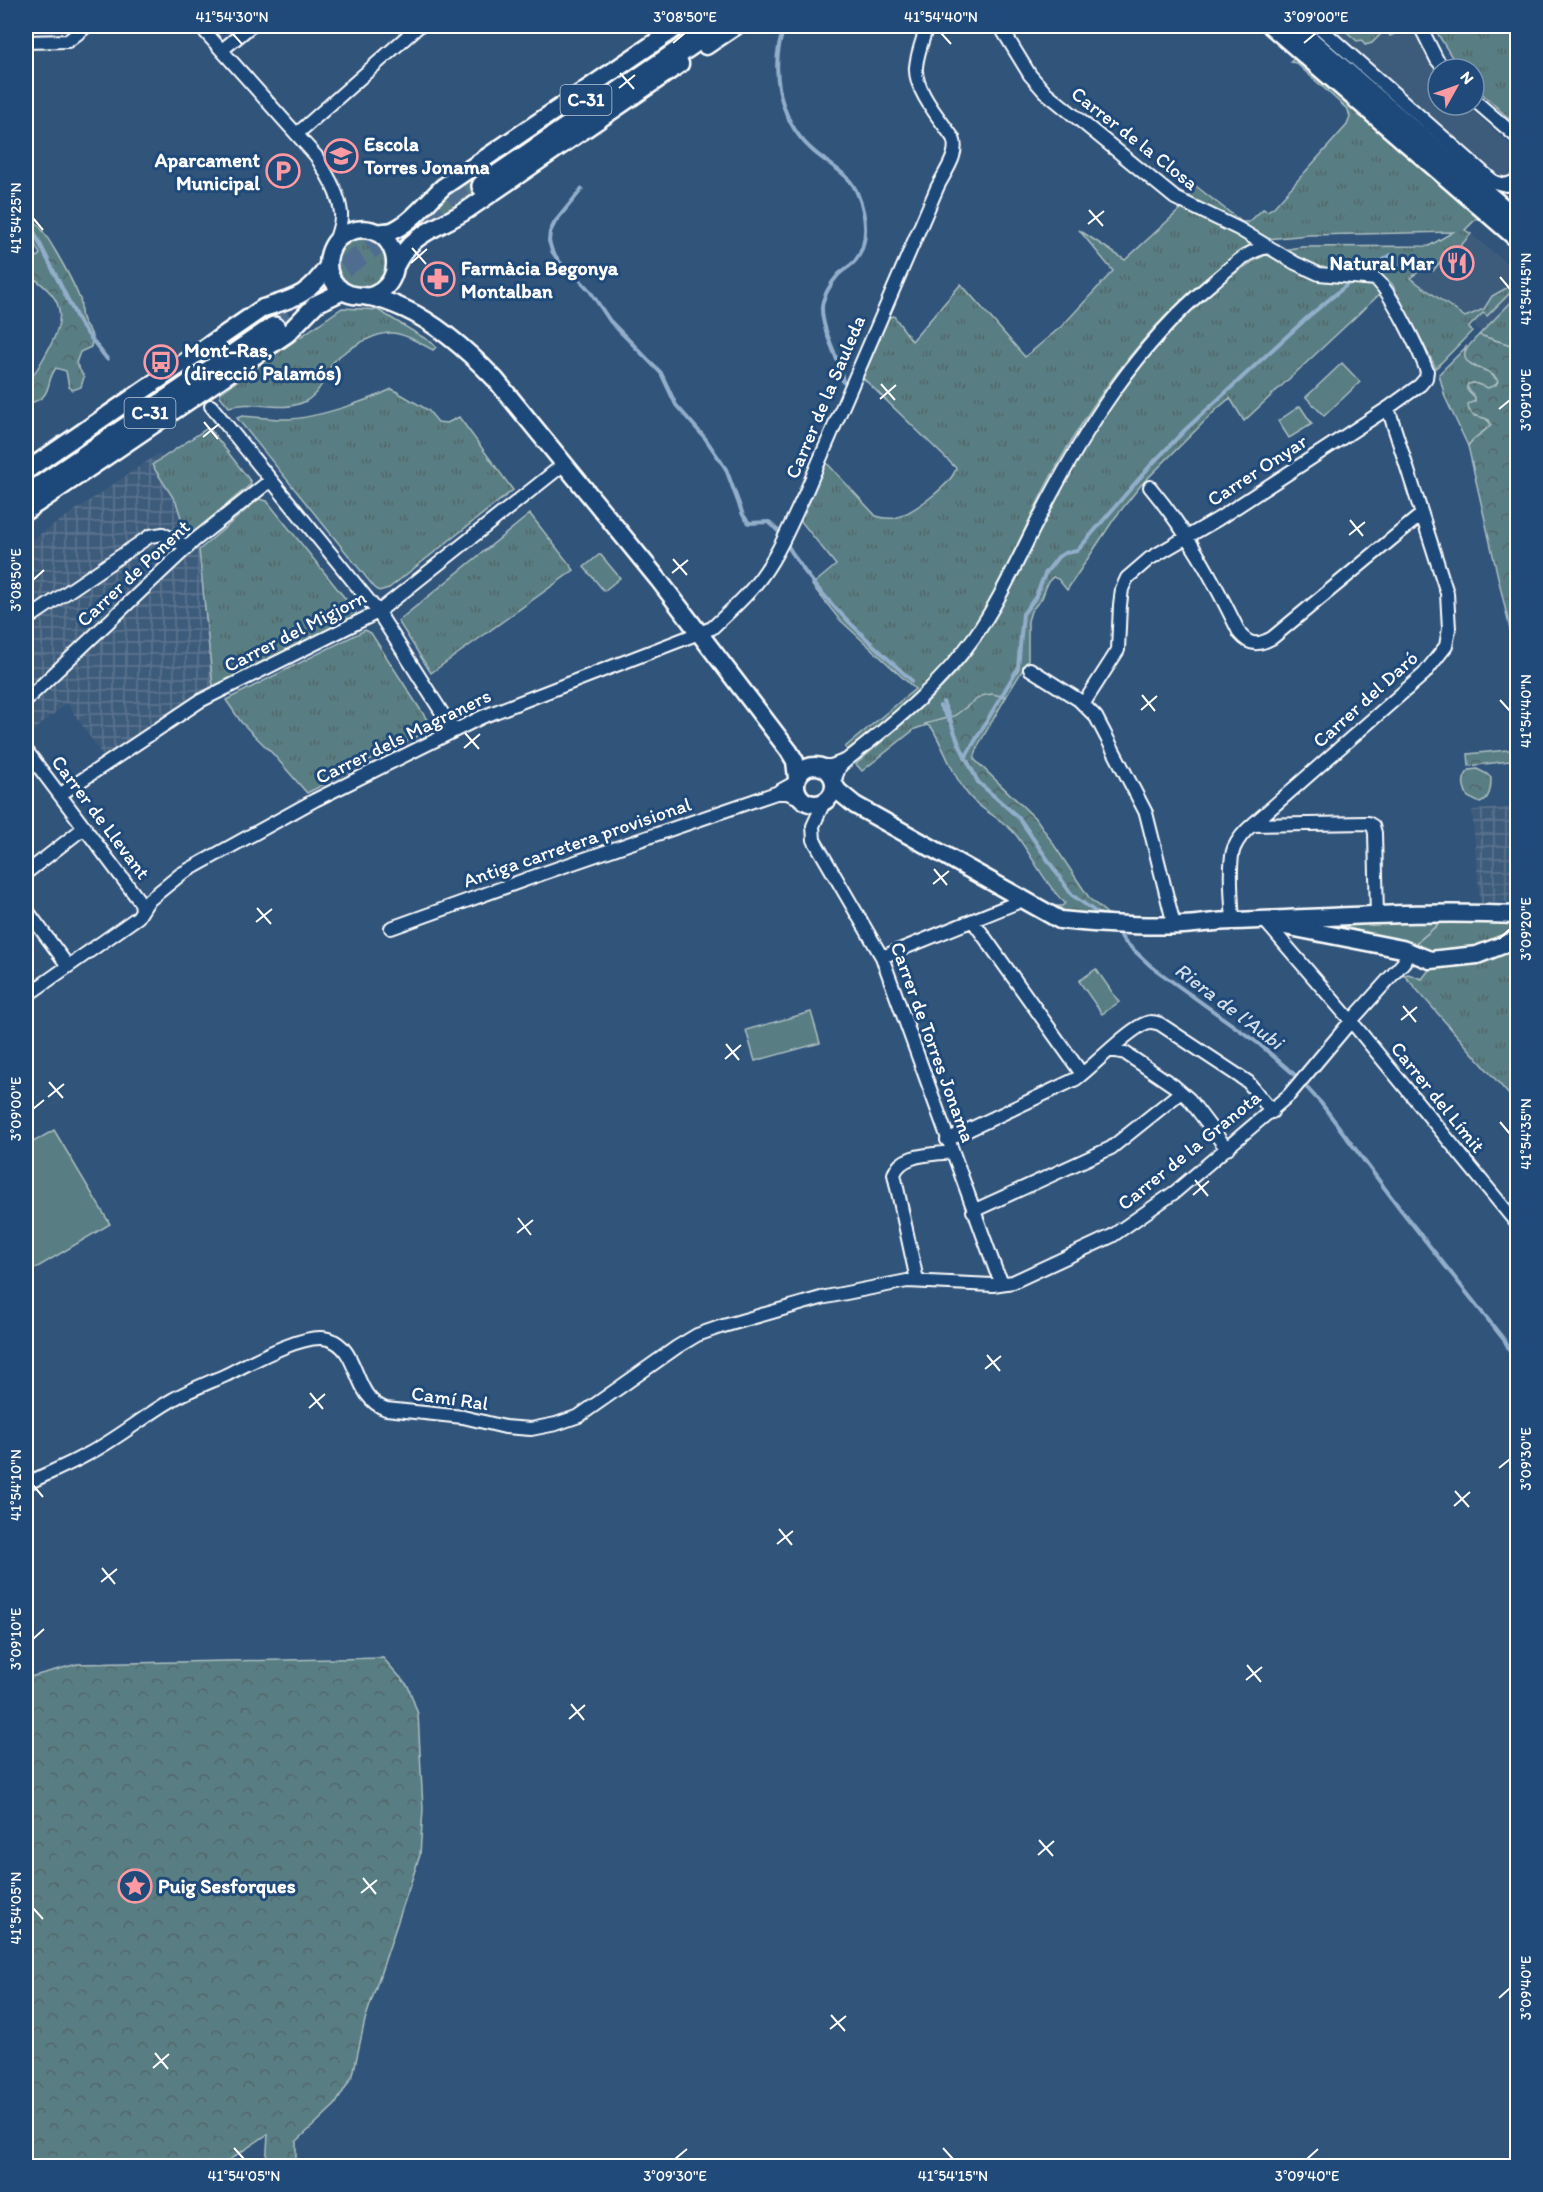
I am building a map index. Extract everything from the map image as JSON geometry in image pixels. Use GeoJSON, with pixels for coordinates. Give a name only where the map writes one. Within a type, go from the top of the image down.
{"type":"FeatureCollection","features":[{"type":"Feature","properties":{"kind":"highway","name":"C-31"},"geometry":{"type":"LineString","coordinates":[[694,26],[480,180],[717,26]]}},
{"type":"Feature","properties":{"kind":"highway","name":"C-31"},"geometry":{"type":"LineString","coordinates":[[26,482],[271,324],[26,497]]}},
{"type":"Feature","properties":{"kind":"main road"},"geometry":{"type":"LineString","coordinates":[[679,26],[442,187],[418,211],[391,231],[352,230],[343,235],[329,253],[328,267],[333,280],[343,291],[408,310],[469,352],[495,379],[699,632],[789,751],[795,761],[796,789],[804,801],[818,804],[830,792],[829,771],[803,762],[789,751]]}},
{"type":"Feature","properties":{"kind":"main road"},"geometry":{"type":"LineString","coordinates":[[368,297],[385,288],[406,247],[421,234],[448,222],[467,210],[736,26]]}},
{"type":"Feature","properties":{"kind":"main road"},"geometry":{"type":"LineString","coordinates":[[1271,26],[1518,240]]}},
{"type":"Feature","properties":{"kind":"main road"},"geometry":{"type":"LineString","coordinates":[[1295,26],[1518,220]]}},
{"type":"Feature","properties":{"kind":"main road"},"geometry":{"type":"LineString","coordinates":[[373,231],[391,246],[399,293],[408,310]]}},
{"type":"Feature","properties":{"kind":"main road"},"geometry":{"type":"LineString","coordinates":[[26,471],[262,308],[301,295],[317,283],[328,267]]}},
{"type":"Feature","properties":{"kind":"main road"},"geometry":{"type":"LineString","coordinates":[[26,511],[287,334],[316,304],[343,291]]}},
{"type":"Feature","properties":{"kind":"main road"},"geometry":{"type":"LineString","coordinates":[[796,780],[803,770],[816,766]]}},
{"type":"Feature","properties":{"kind":"main road"},"geometry":{"type":"LineString","coordinates":[[830,792],[1060,920],[1095,924],[1174,925],[1479,913],[1518,915]]}},
{"type":"Feature","properties":{"kind":"main road"},"geometry":{"type":"LineString","coordinates":[[1265,921],[1350,938],[1416,955],[1477,955],[1518,939]]}},
{"type":"Feature","properties":{"kind":"street"},"geometry":{"type":"LineString","coordinates":[[26,42],[68,40],[87,26]]}},
{"type":"Feature","properties":{"kind":"street"},"geometry":{"type":"LineString","coordinates":[[200,26],[298,133],[316,156],[330,180],[341,212],[336,242]]}},
{"type":"Feature","properties":{"kind":"street"},"geometry":{"type":"LineString","coordinates":[[222,50],[251,26]]}},
{"type":"Feature","properties":{"kind":"street"},"geometry":{"type":"LineString","coordinates":[[298,133],[419,26]]}},
{"type":"Feature","properties":{"kind":"street","name":"Carrer de la Sauleda"},"geometry":{"type":"LineString","coordinates":[[699,632],[711,628],[741,601],[757,583],[784,538],[937,188],[955,153],[956,146],[953,138],[916,79],[916,66],[927,26]]}},
{"type":"Feature","properties":{"kind":"street","name":"Carrer de la Closa"},"geometry":{"type":"LineString","coordinates":[[1000,26],[1030,75],[1044,91],[1175,198],[1319,274],[1376,279]]}},
{"type":"Feature","properties":{"kind":"street"},"geometry":{"type":"LineString","coordinates":[[1318,26],[1497,184],[1506,185],[1518,180]]}},
{"type":"Feature","properties":{"kind":"street"},"geometry":{"type":"LineString","coordinates":[[1420,26],[1436,57]]}},
{"type":"Feature","properties":{"kind":"street"},"geometry":{"type":"LineString","coordinates":[[1486,110],[1518,138]]}},
{"type":"Feature","properties":{"kind":"street"},"geometry":{"type":"LineString","coordinates":[[1475,166],[1479,188]]}},
{"type":"Feature","properties":{"kind":"street"},"geometry":{"type":"LineString","coordinates":[[341,212],[349,220],[373,231]]}},
{"type":"Feature","properties":{"kind":"street"},"geometry":{"type":"LineString","coordinates":[[815,821],[840,766],[921,699],[967,647],[1000,592],[1087,429],[1106,400],[1157,335],[1201,292],[1246,255],[1269,246]]}},
{"type":"Feature","properties":{"kind":"street","name":"Carrer Onyar"},"geometry":{"type":"LineString","coordinates":[[1084,704],[1118,650],[1119,605],[1127,578],[1149,559],[1188,537],[1388,408],[1420,385],[1425,378],[1427,370],[1383,285],[1376,279]]}},
{"type":"Feature","properties":{"kind":"street"},"geometry":{"type":"LineString","coordinates":[[211,406],[378,612],[453,730]]}},
{"type":"Feature","properties":{"kind":"street","name":"Carrer del Daró"},"geometry":{"type":"LineString","coordinates":[[1233,921],[1231,860],[1233,849],[1252,825],[1424,674],[1446,646],[1449,628],[1447,593],[1388,408]]}},
{"type":"Feature","properties":{"kind":"street","name":"Carrer del Migjorn"},"geometry":{"type":"LineString","coordinates":[[61,794],[200,701],[378,612],[564,464]]}},
{"type":"Feature","properties":{"kind":"street","name":"Carrer de Ponent"},"geometry":{"type":"LineString","coordinates":[[26,700],[188,547],[271,480]]}},
{"type":"Feature","properties":{"kind":"street"},"geometry":{"type":"LineString","coordinates":[[1150,487],[1188,537],[1211,575],[1240,634],[1253,644],[1272,638],[1422,514]]}},
{"type":"Feature","properties":{"kind":"street"},"geometry":{"type":"LineString","coordinates":[[26,620],[150,536],[163,534],[188,547]]}},
{"type":"Feature","properties":{"kind":"street","name":"Carrer dels Magraners"},"geometry":{"type":"LineString","coordinates":[[26,996],[138,917],[148,901],[181,874],[315,800],[482,717],[699,632]]}},
{"type":"Feature","properties":{"kind":"street"},"geometry":{"type":"LineString","coordinates":[[1030,669],[1084,704],[1096,717],[1146,813],[1174,925]]}},
{"type":"Feature","properties":{"kind":"street","name":"Carrer de Llevant"},"geometry":{"type":"LineString","coordinates":[[26,750],[141,903],[142,910]]}},
{"type":"Feature","properties":{"kind":"street"},"geometry":{"type":"LineString","coordinates":[[816,766],[831,766],[848,759]]}},
{"type":"Feature","properties":{"kind":"street","name":"Antiga carretera provisional"},"geometry":{"type":"LineString","coordinates":[[391,928],[776,793],[796,780]]}},
{"type":"Feature","properties":{"kind":"street"},"geometry":{"type":"LineString","coordinates":[[776,793],[787,793],[804,801]]}},
{"type":"Feature","properties":{"kind":"street","name":"Carrer de Torres Jonama"},"geometry":{"type":"LineString","coordinates":[[804,801],[812,810],[815,821],[814,840],[882,957],[973,1211],[996,1271],[1003,1283]]}},
{"type":"Feature","properties":{"kind":"street"},"geometry":{"type":"LineString","coordinates":[[1252,825],[1368,824],[1372,826],[1375,833],[1377,916]]}},
{"type":"Feature","properties":{"kind":"street"},"geometry":{"type":"LineString","coordinates":[[26,873],[85,827]]}},
{"type":"Feature","properties":{"kind":"street"},"geometry":{"type":"LineString","coordinates":[[882,957],[1023,900]]}},
{"type":"Feature","properties":{"kind":"street"},"geometry":{"type":"LineString","coordinates":[[26,909],[68,966]]}},
{"type":"Feature","properties":{"kind":"street"},"geometry":{"type":"LineString","coordinates":[[973,921],[1082,1074]]}},
{"type":"Feature","properties":{"kind":"street","name":"Carrer del Límit"},"geometry":{"type":"LineString","coordinates":[[1265,921],[1351,1021],[1518,1225]]}},
{"type":"Feature","properties":{"kind":"street"},"geometry":{"type":"LineString","coordinates":[[1395,973],[1406,958],[1416,955]]}},
{"type":"Feature","properties":{"kind":"street"},"geometry":{"type":"LineString","coordinates":[[1395,973],[1410,965],[1416,955]]}},
{"type":"Feature","properties":{"kind":"street","name":"Carrer de la Granota"},"geometry":{"type":"LineString","coordinates":[[912,1281],[993,1285],[1013,1282],[1112,1236],[1175,1192],[1272,1112],[1395,973]]}},
{"type":"Feature","properties":{"kind":"street"},"geometry":{"type":"LineString","coordinates":[[912,1281],[894,1174],[896,1168],[909,1158],[949,1146],[1082,1074],[1139,1025],[1151,1022],[1160,1024],[1248,1082],[1272,1112]]}},
{"type":"Feature","properties":{"kind":"street"},"geometry":{"type":"LineString","coordinates":[[1111,1050],[1125,1053],[1181,1092],[1189,1099],[1227,1149]]}},
{"type":"Feature","properties":{"kind":"street"},"geometry":{"type":"LineString","coordinates":[[973,1211],[1075,1167],[1111,1148],[1181,1092]]}},
{"type":"Feature","properties":{"kind":"street","name":"Camí Ral"},"geometry":{"type":"LineString","coordinates":[[26,1484],[88,1454],[173,1399],[272,1352],[317,1338],[334,1341],[349,1356],[368,1399],[376,1406],[463,1417],[505,1427],[531,1429],[556,1425],[579,1416],[651,1364],[698,1335],[821,1298],[912,1281]]}},
{"type":"Feature","properties":{"kind":"shaded area"},"geometry":{"type":"Polygon","coordinates":[[[1326,26],[1340,26],[1357,41],[1372,43],[1383,32],[1388,32],[1390,35],[1407,28],[1406,26],[1412,26],[1429,57],[1426,57],[1426,114],[1326,26]]]}},
{"type":"Feature","properties":{"kind":"shaded area"},"geometry":{"type":"Polygon","coordinates":[[[1429,117],[1479,117],[1517,151],[1517,164],[1503,180],[1429,117]]]}},
{"type":"Feature","properties":{"kind":"shaded area"},"geometry":{"type":"Polygon","coordinates":[[[1471,234],[1517,271],[1517,359],[1485,336],[1465,317],[1410,278],[1471,234]]]}},
{"type":"Feature","properties":{"kind":"shaded area"},"geometry":{"type":"Polygon","coordinates":[[[159,453],[165,465],[183,525],[198,545],[214,694],[107,762],[67,703],[26,737],[26,544],[159,453]]]}},
{"type":"Feature","properties":{"kind":"shaded area"},"geometry":{"type":"Polygon","coordinates":[[[1517,807],[1517,902],[1480,903],[1472,810],[1517,807]]]}},
{"type":"Feature","properties":{"kind":"green space"},"geometry":{"type":"Polygon","coordinates":[[[1340,26],[1406,26],[1407,28],[1390,36],[1388,32],[1383,32],[1372,43],[1365,45],[1362,40],[1357,41],[1340,26]]]}},
{"type":"Feature","properties":{"kind":"green space"},"geometry":{"type":"Polygon","coordinates":[[[1433,26],[1517,26],[1517,126],[1486,97],[1486,57],[1452,57],[1433,26]]]}},
{"type":"Feature","properties":{"kind":"green space"},"geometry":{"type":"Polygon","coordinates":[[[1294,57],[1478,217],[1465,230],[1471,234],[1449,259],[1445,256],[1433,271],[1427,266],[1410,278],[1465,317],[1484,309],[1492,296],[1510,286],[1514,289],[1487,316],[1483,313],[1469,327],[1472,331],[1436,368],[1392,284],[1385,278],[1369,272],[1325,270],[1283,250],[1301,247],[1429,246],[1453,232],[1309,235],[1267,239],[1189,200],[1192,183],[1242,222],[1249,222],[1263,209],[1267,211],[1273,208],[1347,125],[1350,117],[1348,110],[1296,63],[1291,62],[1294,57]]]}},
{"type":"Feature","properties":{"kind":"green space"},"geometry":{"type":"Polygon","coordinates":[[[474,171],[486,189],[407,237],[402,230],[474,171]]]}},
{"type":"Feature","properties":{"kind":"green space"},"geometry":{"type":"Polygon","coordinates":[[[1183,207],[1208,221],[1245,236],[1253,245],[1220,267],[1190,292],[1135,350],[1088,414],[1067,448],[992,595],[959,649],[914,696],[848,751],[845,747],[915,689],[839,619],[812,585],[836,565],[800,520],[825,461],[876,516],[887,518],[895,518],[921,504],[947,482],[956,468],[862,377],[888,317],[894,316],[912,341],[961,284],[1025,357],[1063,325],[1113,271],[1079,230],[1125,260],[1183,207]]]}},
{"type":"Feature","properties":{"kind":"green space"},"geometry":{"type":"Polygon","coordinates":[[[26,211],[48,239],[70,278],[80,299],[82,318],[91,333],[92,341],[91,347],[80,352],[76,363],[84,377],[81,387],[73,390],[69,387],[66,371],[56,368],[45,394],[26,404],[29,381],[48,351],[60,314],[51,294],[26,273],[26,252],[37,257],[40,254],[26,229],[26,211]]]}},
{"type":"Feature","properties":{"kind":"green space"},"geometry":{"type":"Polygon","coordinates":[[[356,237],[366,237],[376,241],[383,248],[387,263],[383,278],[376,285],[366,289],[356,289],[346,285],[339,278],[335,268],[335,258],[339,248],[346,241],[356,237]]]}},
{"type":"Feature","properties":{"kind":"green space"},"geometry":{"type":"Polygon","coordinates":[[[1267,254],[1376,283],[1382,292],[1244,421],[1230,398],[1218,408],[1141,485],[1114,519],[1067,590],[1058,579],[1053,577],[1048,582],[1042,598],[1031,611],[1028,621],[1028,661],[1006,697],[1002,695],[954,716],[915,729],[862,771],[856,764],[931,698],[958,670],[979,643],[1079,456],[1103,416],[1129,380],[1205,298],[1240,269],[1267,254]]]}},
{"type":"Feature","properties":{"kind":"green space"},"geometry":{"type":"Polygon","coordinates":[[[1517,296],[1517,347],[1479,335],[1517,296]]]}},
{"type":"Feature","properties":{"kind":"green space"},"geometry":{"type":"Polygon","coordinates":[[[342,308],[378,310],[436,347],[433,350],[411,338],[393,333],[385,333],[365,340],[339,356],[315,393],[297,405],[229,407],[220,396],[220,393],[342,308]]]}},
{"type":"Feature","properties":{"kind":"green space"},"geometry":{"type":"Polygon","coordinates":[[[1479,335],[1517,347],[1517,660],[1468,446],[1491,424],[1489,420],[1470,412],[1468,404],[1475,401],[1475,397],[1467,387],[1468,384],[1474,383],[1488,388],[1496,385],[1498,381],[1493,375],[1466,360],[1465,354],[1469,346],[1479,335]]]}},
{"type":"Feature","properties":{"kind":"green space"},"geometry":{"type":"Polygon","coordinates":[[[1466,347],[1465,352],[1472,366],[1489,372],[1498,381],[1496,385],[1488,388],[1474,383],[1468,384],[1467,390],[1475,397],[1474,416],[1485,418],[1491,424],[1468,446],[1445,397],[1439,374],[1466,347]]]}},
{"type":"Feature","properties":{"kind":"green space"},"geometry":{"type":"Polygon","coordinates":[[[1342,363],[1360,382],[1324,416],[1306,397],[1342,363]]]}},
{"type":"Feature","properties":{"kind":"green space"},"geometry":{"type":"Polygon","coordinates":[[[392,389],[428,410],[438,422],[447,423],[459,417],[513,490],[389,588],[379,591],[237,418],[242,416],[289,419],[313,416],[356,404],[392,389]]]}},
{"type":"Feature","properties":{"kind":"green space"},"geometry":{"type":"Polygon","coordinates":[[[1300,406],[1312,424],[1289,438],[1278,421],[1300,406]]]}},
{"type":"Feature","properties":{"kind":"green space"},"geometry":{"type":"Polygon","coordinates":[[[206,429],[210,429],[251,482],[184,540],[171,531],[183,524],[176,502],[152,465],[206,429]]]}},
{"type":"Feature","properties":{"kind":"green space"},"geometry":{"type":"Polygon","coordinates":[[[259,499],[267,501],[356,612],[355,616],[213,687],[199,550],[259,499]]]}},
{"type":"Feature","properties":{"kind":"green space"},"geometry":{"type":"Polygon","coordinates":[[[530,514],[574,570],[431,673],[398,621],[530,514]]]}},
{"type":"Feature","properties":{"kind":"green space"},"geometry":{"type":"Polygon","coordinates":[[[600,554],[620,578],[604,591],[584,567],[600,554]]]}},
{"type":"Feature","properties":{"kind":"green space"},"geometry":{"type":"Polygon","coordinates":[[[365,630],[371,633],[431,729],[307,793],[241,722],[226,700],[365,630]]]}},
{"type":"Feature","properties":{"kind":"green space"},"geometry":{"type":"Polygon","coordinates":[[[992,694],[1006,697],[979,744],[974,759],[1038,821],[1090,899],[1109,915],[1075,914],[1057,906],[1065,903],[1051,887],[1016,835],[970,797],[959,781],[932,728],[925,724],[954,716],[981,696],[992,694]]]}},
{"type":"Feature","properties":{"kind":"green space"},"geometry":{"type":"Polygon","coordinates":[[[1517,749],[1517,760],[1469,766],[1468,754],[1517,749]]]}},
{"type":"Feature","properties":{"kind":"green space"},"geometry":{"type":"Polygon","coordinates":[[[1477,769],[1491,778],[1488,796],[1480,803],[1468,797],[1464,783],[1469,770],[1477,769]]]}},
{"type":"Feature","properties":{"kind":"green space"},"geometry":{"type":"Polygon","coordinates":[[[1442,921],[1517,921],[1517,933],[1494,945],[1434,952],[1412,947],[1442,921]]]}},
{"type":"Feature","properties":{"kind":"green space"},"geometry":{"type":"Polygon","coordinates":[[[1442,921],[1415,944],[1340,926],[1344,924],[1442,921]]]}},
{"type":"Feature","properties":{"kind":"green space"},"geometry":{"type":"Polygon","coordinates":[[[1517,947],[1517,1104],[1404,975],[1408,974],[1422,979],[1432,966],[1479,964],[1517,947]]]}},
{"type":"Feature","properties":{"kind":"green space"},"geometry":{"type":"Polygon","coordinates":[[[1096,969],[1119,1002],[1102,1014],[1079,981],[1096,969]]]}},
{"type":"Feature","properties":{"kind":"green space"},"geometry":{"type":"Polygon","coordinates":[[[811,1012],[820,1043],[755,1061],[746,1030],[811,1012]]]}},
{"type":"Feature","properties":{"kind":"green space"},"geometry":{"type":"Polygon","coordinates":[[[54,1130],[110,1224],[26,1274],[26,1146],[54,1130]]]}},
{"type":"Feature","properties":{"kind":"green space"},"geometry":{"type":"Polygon","coordinates":[[[383,1658],[408,1686],[418,1714],[423,1809],[420,1855],[365,2020],[353,2075],[335,2105],[296,2142],[296,2166],[266,2166],[268,2134],[220,2166],[26,2166],[26,1678],[77,1664],[383,1658]]]}},
{"type":"Feature","properties":{"kind":"waterway"},"geometry":{"type":"LineString","coordinates":[[785,26],[780,41],[777,74],[790,122],[799,136],[816,154],[849,180],[861,203],[865,219],[865,237],[860,254],[835,278],[822,304],[825,327],[843,382]]}},
{"type":"Feature","properties":{"kind":"waterway"},"geometry":{"type":"LineString","coordinates":[[582,189],[555,222],[550,232],[549,241],[552,251],[561,264],[590,291],[610,321],[661,373],[676,405],[705,438],[726,469],[743,515],[749,523],[769,522],[782,535]]}},
{"type":"Feature","properties":{"kind":"waterway"},"geometry":{"type":"LineString","coordinates":[[26,216],[80,324],[107,359]]}},
{"type":"Feature","properties":{"kind":"waterway"},"geometry":{"type":"LineString","coordinates":[[1361,274],[1391,255]]}},
{"type":"Feature","properties":{"kind":"waterway"},"geometry":{"type":"LineString","coordinates":[[965,758],[1018,668],[1023,614],[1035,598],[1045,574],[1058,557],[1077,551],[1150,466],[1186,429],[1309,316],[1353,280]]}},
{"type":"Feature","properties":{"kind":"waterway"},"geometry":{"type":"LineString","coordinates":[[785,541],[797,561],[827,599],[912,681]]}},
{"type":"Feature","properties":{"kind":"waterway","name":"Riera de l'Aubi"},"geometry":{"type":"LineString","coordinates":[[943,702],[951,721]]}},
{"type":"Feature","properties":{"kind":"waterway","name":"Riera de l'Aubi"},"geometry":{"type":"LineString","coordinates":[[940,706],[951,723],[978,782],[1019,818],[1072,895],[1104,918]]}},
{"type":"Feature","properties":{"kind":"waterway","name":"Riera de l'Aubi"},"geometry":{"type":"LineString","coordinates":[[1118,931],[1124,941],[1152,967],[1259,1044],[1295,1075],[1321,1103],[1401,1210],[1505,1341],[1518,1367]]}},
{"type":"Feature","properties":{"kind":"tunnel"},"geometry":{"type":"LineString","coordinates":[[267,320],[478,175]]}},
{"type":"Feature","properties":{"kind":"place","name":"Escola Torres Jonama"},"geometry":{"type":"Point","coordinates":[341,156]}},
{"type":"Feature","properties":{"kind":"place","name":"Aparcament Municipal"},"geometry":{"type":"Point","coordinates":[283,171]}},
{"type":"Feature","properties":{"kind":"place","name":"Natural Mar"},"geometry":{"type":"Point","coordinates":[1457,263]}},
{"type":"Feature","properties":{"kind":"place","name":"Farmàcia Begonya Montalban"},"geometry":{"type":"Point","coordinates":[438,279]}},
{"type":"Feature","properties":{"kind":"place","name":"Mont-Ras, (direcció Palamós)"},"geometry":{"type":"Point","coordinates":[161,362]}},
{"type":"Feature","properties":{"kind":"place","name":"Puig Sesforques"},"geometry":{"type":"Point","coordinates":[135,1886]}}]}
